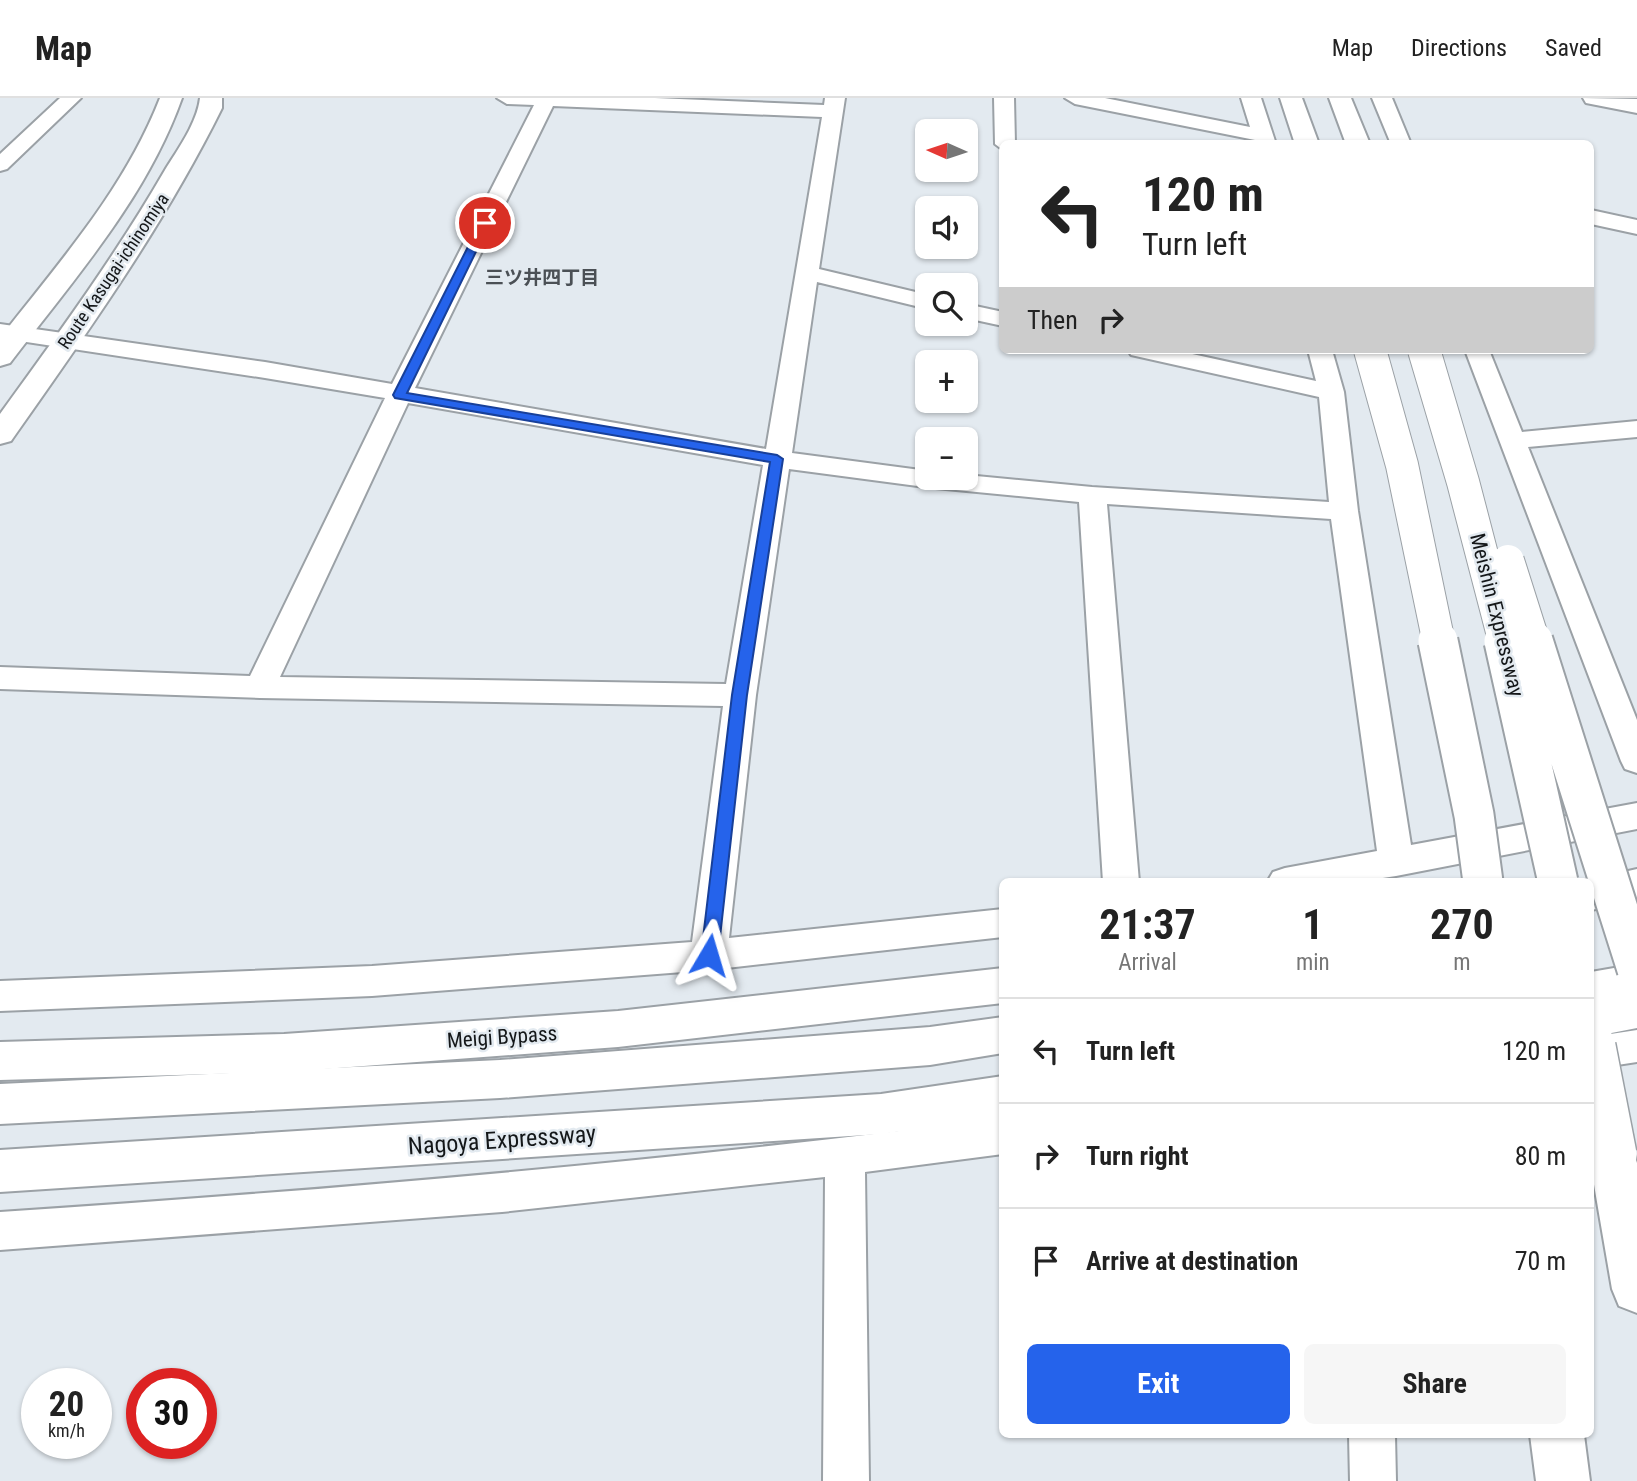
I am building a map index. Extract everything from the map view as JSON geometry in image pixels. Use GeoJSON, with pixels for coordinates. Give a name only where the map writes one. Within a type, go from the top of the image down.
{"type":"FeatureCollection","features":[{"type":"Feature","properties":{"kind":"main road","name":"Route Kasugai-ichinomiya"},"geometry":{"type":"LineString","coordinates":[[0,357],[8,333],[108,215],[140,165],[171,98]]}},
{"type":"Feature","properties":{"kind":"main road","name":"Route Kasugai-ichinomiya"},"geometry":{"type":"LineString","coordinates":[[0,435],[153,216],[183,165],[210,108],[211,98]]}},
{"type":"Feature","properties":{"kind":"main road"},"geometry":{"type":"LineString","coordinates":[[1291,98],[1306,140]]}},
{"type":"Feature","properties":{"kind":"main road"},"geometry":{"type":"LineString","coordinates":[[1340,98],[1356,140]]}},
{"type":"Feature","properties":{"kind":"main road"},"geometry":{"type":"LineString","coordinates":[[1594,98],[1637,106]]}},
{"type":"Feature","properties":{"kind":"main road"},"geometry":{"type":"LineString","coordinates":[[1371,354],[1402,465],[1474,815],[1482,878]]}},
{"type":"Feature","properties":{"kind":"main road","name":"Meishin Expressway"},"geometry":{"type":"LineString","coordinates":[[1425,354],[1464,481],[1543,806],[1557,878]]}},
{"type":"Feature","properties":{"kind":"main road"},"geometry":{"type":"LineString","coordinates":[[1464,481],[1494,519],[1637,969]]}},
{"type":"Feature","properties":{"kind":"main road"},"geometry":{"type":"LineString","coordinates":[[1594,893],[1637,885]]}},
{"type":"Feature","properties":{"kind":"main road"},"geometry":{"type":"LineString","coordinates":[[1594,929],[1637,921]]}},
{"type":"Feature","properties":{"kind":"main road"},"geometry":{"type":"LineString","coordinates":[[1594,989],[1637,981]]}},
{"type":"Feature","properties":{"kind":"main road","name":"Meigi Bypass"},"geometry":{"type":"LineString","coordinates":[[0,1061],[284,1053],[618,1029],[999,985]]}},
{"type":"Feature","properties":{"kind":"main road"},"geometry":{"type":"LineString","coordinates":[[1594,1018],[1637,1010]]}},
{"type":"Feature","properties":{"kind":"main road"},"geometry":{"type":"LineString","coordinates":[[0,1104],[500,1079],[930,1046],[999,1036]]}},
{"type":"Feature","properties":{"kind":"main road"},"geometry":{"type":"LineString","coordinates":[[1594,1062],[1637,1289]]}},
{"type":"Feature","properties":{"kind":"main road","name":"Nagoya Expressway"},"geometry":{"type":"LineString","coordinates":[[0,1171],[881,1114],[999,1097]]}},
{"type":"Feature","properties":{"kind":"main road"},"geometry":{"type":"LineString","coordinates":[[0,1189],[415,1164],[999,1118]]}},
{"type":"Feature","properties":{"kind":"main road"},"geometry":{"type":"LineString","coordinates":[[1556,1438],[1563,1481]]}},
{"type":"Feature","properties":{"kind":"street"},"geometry":{"type":"LineString","coordinates":[[0,165],[71,98]]}},
{"type":"Feature","properties":{"kind":"street"},"geometry":{"type":"LineString","coordinates":[[507,98],[833,105],[740,695],[709,955]]}},
{"type":"Feature","properties":{"kind":"street"},"geometry":{"type":"LineString","coordinates":[[1004,98],[1006,140]]}},
{"type":"Feature","properties":{"kind":"street"},"geometry":{"type":"LineString","coordinates":[[1075,98],[1265,140]]}},
{"type":"Feature","properties":{"kind":"street"},"geometry":{"type":"LineString","coordinates":[[1251,98],[1265,140]]}},
{"type":"Feature","properties":{"kind":"street"},"geometry":{"type":"LineString","coordinates":[[1382,98],[1399,140]]}},
{"type":"Feature","properties":{"kind":"street"},"geometry":{"type":"LineString","coordinates":[[260,687],[399,395],[546,99]]}},
{"type":"Feature","properties":{"kind":"street"},"geometry":{"type":"LineString","coordinates":[[1594,218],[1637,227]]}},
{"type":"Feature","properties":{"kind":"street"},"geometry":{"type":"LineString","coordinates":[[807,273],[915,299]]}},
{"type":"Feature","properties":{"kind":"street"},"geometry":{"type":"LineString","coordinates":[[978,320],[999,320]]}},
{"type":"Feature","properties":{"kind":"street"},"geometry":{"type":"LineString","coordinates":[[8,333],[265,370],[777,459],[925,479],[1092,495],[1343,511]]}},
{"type":"Feature","properties":{"kind":"street"},"geometry":{"type":"LineString","coordinates":[[1158,354],[1331,392]]}},
{"type":"Feature","properties":{"kind":"street"},"geometry":{"type":"LineString","coordinates":[[1321,354],[1331,392],[1343,511],[1396,863]]}},
{"type":"Feature","properties":{"kind":"street"},"geometry":{"type":"LineString","coordinates":[[1478,354],[1637,761]]}},
{"type":"Feature","properties":{"kind":"street"},"geometry":{"type":"LineString","coordinates":[[1511,441],[1637,429]]}},
{"type":"Feature","properties":{"kind":"street"},"geometry":{"type":"LineString","coordinates":[[1092,495],[1121,878]]}},
{"type":"Feature","properties":{"kind":"street"},"geometry":{"type":"LineString","coordinates":[[1605,674],[1637,706]]}},
{"type":"Feature","properties":{"kind":"street"},"geometry":{"type":"LineString","coordinates":[[0,678],[260,687],[740,695]]}},
{"type":"Feature","properties":{"kind":"street"},"geometry":{"type":"LineString","coordinates":[[1308,878],[1637,816]]}},
{"type":"Feature","properties":{"kind":"street"},"geometry":{"type":"LineString","coordinates":[[0,996],[372,981],[709,955],[999,923]]}},
{"type":"Feature","properties":{"kind":"street"},"geometry":{"type":"LineString","coordinates":[[1594,1053],[1637,1046]]}},
{"type":"Feature","properties":{"kind":"street"},"geometry":{"type":"LineString","coordinates":[[0,1231],[433,1199],[845,1158],[999,1137]]}},
{"type":"Feature","properties":{"kind":"street"},"geometry":{"type":"LineString","coordinates":[[845,1158],[846,1481]]}},
{"type":"Feature","properties":{"kind":"street"},"geometry":{"type":"LineString","coordinates":[[1371,1438],[1373,1481]]}},
{"type":"Feature","properties":{"kind":"district","name":"三ツ井四丁目"},"geometry":{"type":"Point","coordinates":[542,277]}},
{"type":"Feature","properties":{"kind":"route"},"geometry":{"type":"LineString","coordinates":[[485,223],[399,395],[777,459],[740,695],[709,955]]}}]}
